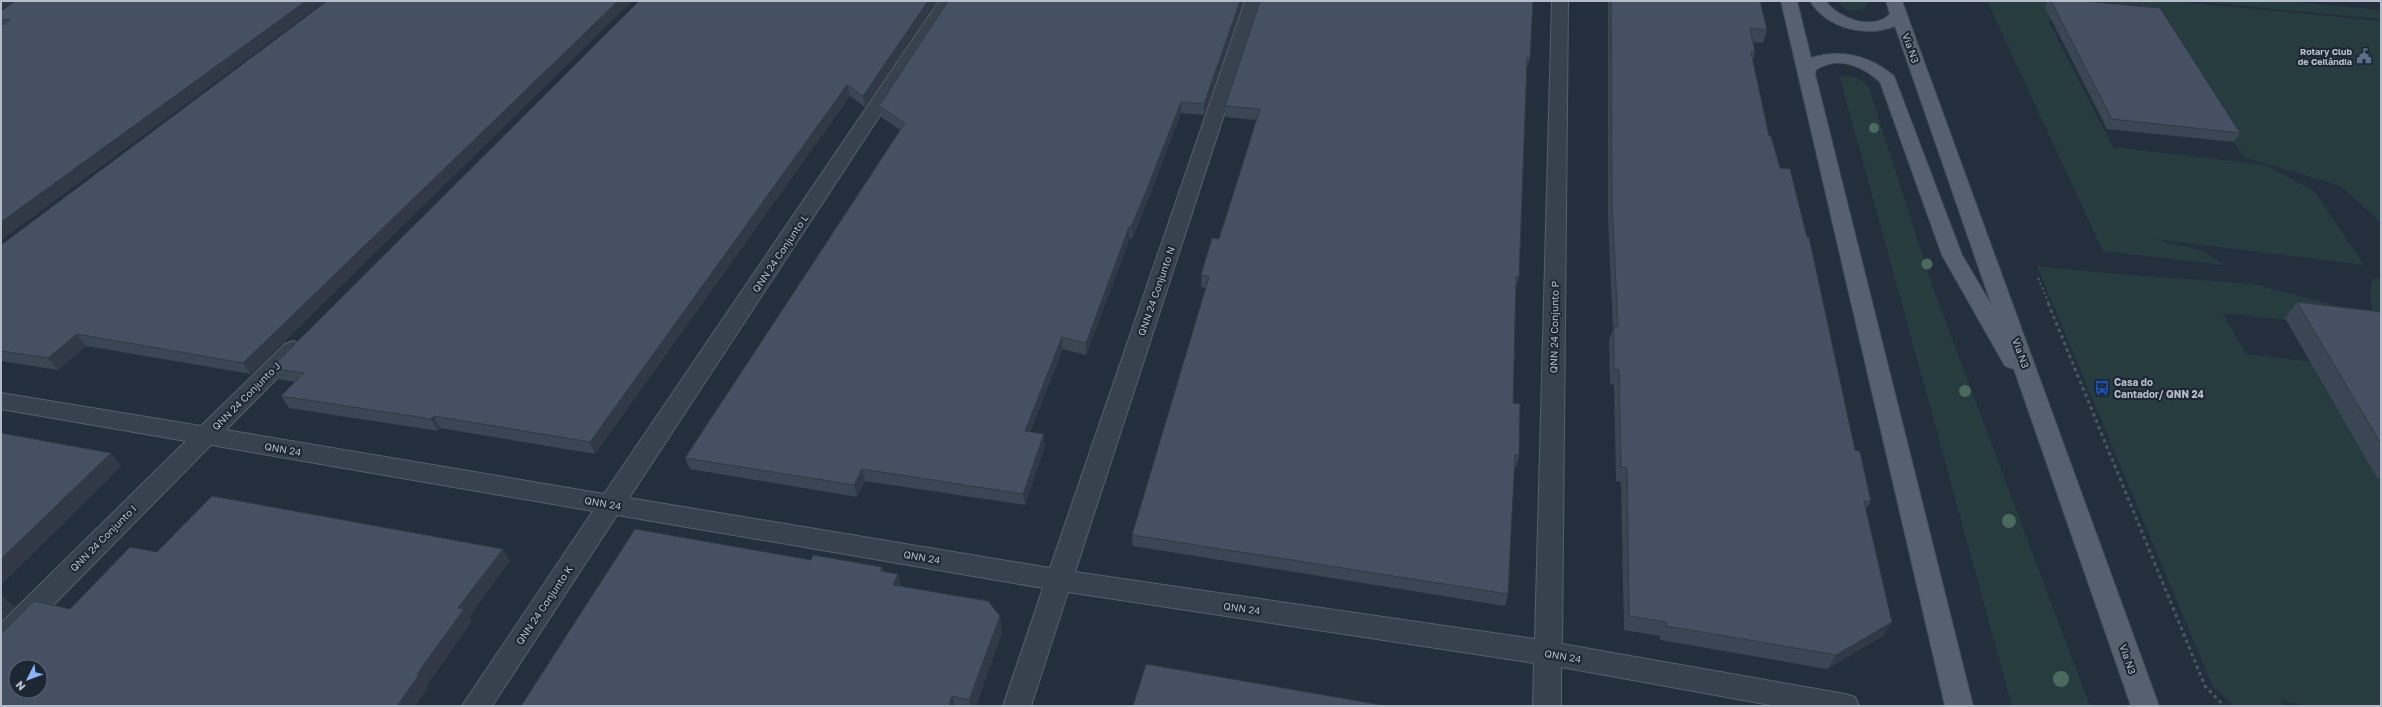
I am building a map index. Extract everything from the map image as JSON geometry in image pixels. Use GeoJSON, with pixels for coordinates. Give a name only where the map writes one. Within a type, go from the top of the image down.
{"type":"FeatureCollection","features":[{"type":"Feature","properties":{"kind":"main road"},"geometry":{"type":"LineString","coordinates":[[1789,1],[1959,706]]}},
{"type":"Feature","properties":{"kind":"main road"},"geometry":{"type":"LineString","coordinates":[[1818,1],[1823,10],[1832,17],[1859,25],[1887,25],[1895,20],[1896,8]]}},
{"type":"Feature","properties":{"kind":"main road","name":"Via N3"},"geometry":{"type":"LineString","coordinates":[[1896,8],[2145,706]]}},
{"type":"Feature","properties":{"kind":"main road"},"geometry":{"type":"LineString","coordinates":[[1807,74],[1807,68],[1813,63],[1833,58],[1860,62],[1882,73],[1888,80],[1952,256],[2041,411]]}},
{"type":"Feature","properties":{"kind":"street","name":"QNN 24 Conjunto L"},"geometry":{"type":"LineString","coordinates":[[612,504],[947,1]]}},
{"type":"Feature","properties":{"kind":"street","name":"QNN 24 Conjunto N"},"geometry":{"type":"LineString","coordinates":[[1016,706],[1253,1]]}},
{"type":"Feature","properties":{"kind":"street","name":"QNN 24 Conjunto P"},"geometry":{"type":"LineString","coordinates":[[1548,706],[1560,1]]}},
{"type":"Feature","properties":{"kind":"street","name":"QNN 24 Conjunto J"},"geometry":{"type":"LineString","coordinates":[[206,436],[307,336]]}},
{"type":"Feature","properties":{"kind":"street","name":"QNN 24"},"geometry":{"type":"LineString","coordinates":[[1,401],[1058,580],[1548,653],[1845,706]]}},
{"type":"Feature","properties":{"kind":"street","name":"QNN 24 Conjunto I"},"geometry":{"type":"LineString","coordinates":[[1,640],[206,436]]}},
{"type":"Feature","properties":{"kind":"street","name":"QNN 24 Conjunto K"},"geometry":{"type":"LineString","coordinates":[[476,706],[612,504]]}},
{"type":"Feature","properties":{"kind":"path"},"geometry":{"type":"LineString","coordinates":[[2038,278],[2205,686],[2224,706]]}},
{"type":"Feature","properties":{"kind":"green space"},"geometry":{"type":"Polygon","coordinates":[[[1838,1],[1867,1],[1868,5],[1857,11],[1844,8],[1838,1]]]}},
{"type":"Feature","properties":{"kind":"green space"},"geometry":{"type":"Polygon","coordinates":[[[1987,1],[2169,1],[2381,21],[2381,223],[2341,186],[2244,157],[2164,31],[2048,20],[2113,147],[2266,165],[2314,191],[2364,265],[2154,239],[2203,251],[2224,265],[2103,251],[1987,1]]]}},
{"type":"Feature","properties":{"kind":"green space"},"geometry":{"type":"Polygon","coordinates":[[[2192,1],[2282,1],[2381,10],[2381,19],[2192,1]]]}},
{"type":"Feature","properties":{"kind":"green space"},"geometry":{"type":"Polygon","coordinates":[[[1845,76],[1864,82],[1869,88],[1933,288],[2090,706],[2012,706],[1840,78],[1845,76]]]}},
{"type":"Feature","properties":{"kind":"green space"},"geometry":{"type":"Polygon","coordinates":[[[2037,266],[2105,273],[2254,284],[2345,308],[2361,328],[2223,313],[2246,354],[2381,370],[2381,391],[2322,384],[2381,480],[2381,706],[2306,706],[2282,701],[2284,706],[2234,706],[2212,685],[2037,266]]]}},
{"type":"Feature","properties":{"kind":"green space"},"geometry":{"type":"Polygon","coordinates":[[[2381,278],[2381,315],[2372,312],[2370,292],[2372,279],[2381,278]]]}},
{"type":"Feature","properties":{"kind":"building"},"geometry":{"type":"Polygon","coordinates":[[[15,1],[306,1],[1,222],[1,26],[10,20],[1,19],[1,11],[15,1]]]}},
{"type":"Feature","properties":{"kind":"building"},"geometry":{"type":"Polygon","coordinates":[[[327,1],[618,1],[243,363],[77,334],[48,358],[1,351],[1,245],[327,1]]]}},
{"type":"Feature","properties":{"kind":"building"},"geometry":{"type":"Polygon","coordinates":[[[639,1],[928,1],[863,96],[847,85],[590,442],[434,416],[431,419],[281,396],[304,373],[271,368],[639,1]]]}},
{"type":"Feature","properties":{"kind":"building"},"geometry":{"type":"Polygon","coordinates":[[[948,1],[1240,1],[1204,104],[1181,102],[1145,194],[1131,227],[1129,227],[1086,343],[1062,337],[1025,431],[1044,434],[1023,494],[862,469],[854,485],[685,458],[905,123],[879,106],[948,1]]]}},
{"type":"Feature","properties":{"kind":"building"},"geometry":{"type":"Polygon","coordinates":[[[1260,1],[1533,1],[1530,58],[1527,58],[1519,277],[1516,276],[1513,403],[1520,404],[1519,455],[1515,455],[1508,594],[1132,535],[1209,277],[1201,275],[1212,238],[1219,239],[1260,109],[1225,106],[1260,1]]]}},
{"type":"Feature","properties":{"kind":"building"},"geometry":{"type":"Polygon","coordinates":[[[1611,1],[1760,1],[1767,30],[1750,28],[1755,53],[1751,52],[1769,136],[1771,136],[1780,168],[1790,169],[1807,237],[1809,237],[1855,450],[1860,452],[1871,501],[1864,501],[1892,622],[1836,655],[1666,626],[1666,622],[1629,616],[1627,468],[1621,467],[1619,370],[1614,369],[1614,327],[1618,327],[1612,204],[1611,1]]]}},
{"type":"Feature","properties":{"kind":"building"},"geometry":{"type":"Polygon","coordinates":[[[2051,1],[2082,1],[2160,8],[2240,133],[2112,119],[2051,1]]]}},
{"type":"Feature","properties":{"kind":"building"},"geometry":{"type":"Polygon","coordinates":[[[2297,302],[2381,312],[2381,444],[2297,302]]]}},
{"type":"Feature","properties":{"kind":"building"},"geometry":{"type":"Polygon","coordinates":[[[1,433],[111,453],[1,559],[1,433]]]}},
{"type":"Feature","properties":{"kind":"building"},"geometry":{"type":"Polygon","coordinates":[[[212,496],[503,549],[458,608],[464,609],[417,674],[419,675],[397,706],[1,706],[1,634],[34,601],[70,609],[130,547],[157,552],[212,496]]]}},
{"type":"Feature","properties":{"kind":"building"},"geometry":{"type":"Polygon","coordinates":[[[635,529],[811,560],[813,555],[882,567],[880,571],[898,574],[893,585],[988,601],[1000,616],[969,700],[952,696],[949,706],[521,706],[635,529]]]}},
{"type":"Feature","properties":{"kind":"building"},"geometry":{"type":"Polygon","coordinates":[[[1146,664],[1387,706],[1133,706],[1146,664]]]}},
{"type":"Feature","properties":{"kind":"place","name":"Rotary Club de Ceilândia"},"geometry":{"type":"Point","coordinates":[2364,56]}},
{"type":"Feature","properties":{"kind":"place","name":"Casa do Cantador/ QNN 24"},"geometry":{"type":"Point","coordinates":[2102,388]}}]}
